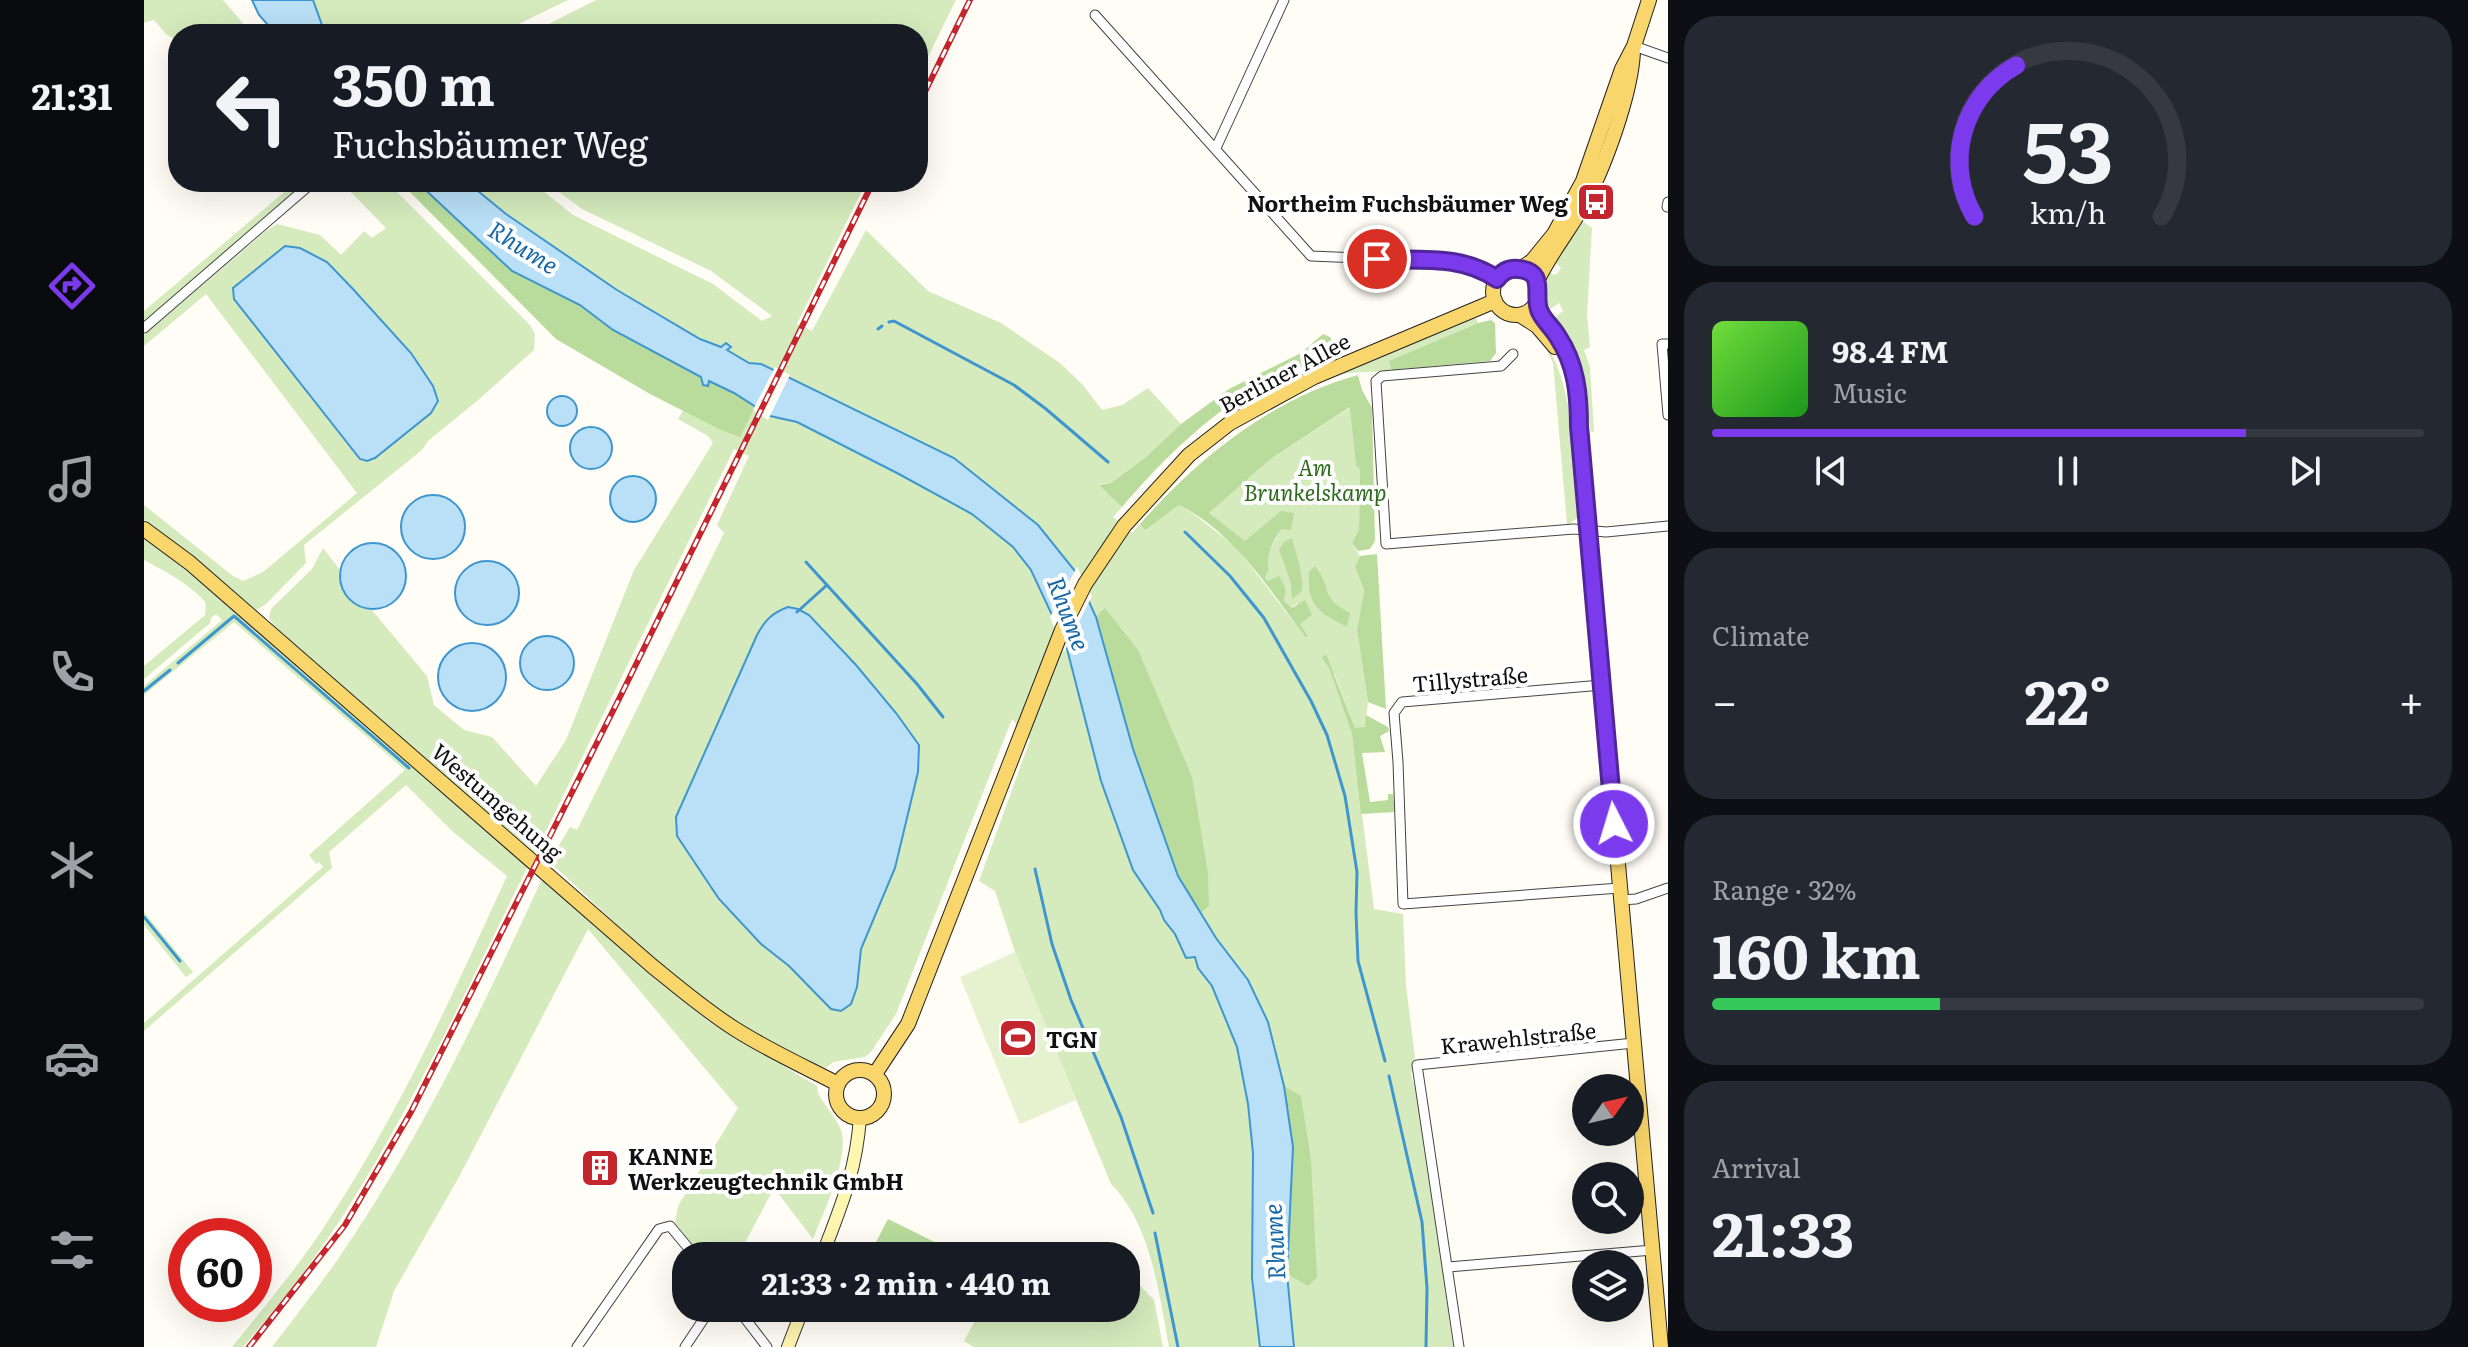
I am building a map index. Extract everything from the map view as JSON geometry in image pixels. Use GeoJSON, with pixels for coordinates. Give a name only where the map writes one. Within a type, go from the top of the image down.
{"type":"FeatureCollection","features":[{"type":"Feature","properties":{"kind":"main road"},"geometry":{"type":"LineString","coordinates":[[1520,269],[1532,261],[1554,234],[1574,202],[1649,0]]}},
{"type":"Feature","properties":{"kind":"main road"},"geometry":{"type":"LineString","coordinates":[[1537,281],[1594,186],[1632,74],[1634,46]]}},
{"type":"Feature","properties":{"kind":"main road"},"geometry":{"type":"LineString","coordinates":[[1579,426],[1579,400],[1572,365],[1567,352],[1540,312],[1537,281],[1530,273],[1520,269],[1507,270],[1497,279],[1493,294],[1495,301],[1505,312],[1520,315],[1537,326],[1555,347],[1573,391],[1579,426],[1661,1347]]}},
{"type":"Feature","properties":{"kind":"main road","name":"Berliner Allee"},"geometry":{"type":"LineString","coordinates":[[875,1074],[908,1024],[1062,630],[1085,584],[1124,526],[1189,455],[1230,423],[1314,377],[1495,301]]}},
{"type":"Feature","properties":{"kind":"main road"},"geometry":{"type":"LineString","coordinates":[[1520,315],[1537,303]]}},
{"type":"Feature","properties":{"kind":"main road","name":"Westumgehung"},"geometry":{"type":"LineString","coordinates":[[144,529],[190,563],[692,998],[732,1028],[838,1084]]}},
{"type":"Feature","properties":{"kind":"main road"},"geometry":{"type":"LineString","coordinates":[[856,1070],[875,1074],[883,1086],[883,1101],[874,1113],[860,1118],[847,1114],[838,1104],[836,1091],[843,1076],[856,1070]]}},
{"type":"Feature","properties":{"kind":"main road"},"geometry":{"type":"LineString","coordinates":[[827,1242],[852,1177],[860,1118]]}},
{"type":"Feature","properties":{"kind":"main road"},"geometry":{"type":"LineString","coordinates":[[788,1347],[798,1322]]}},
{"type":"Feature","properties":{"kind":"street"},"geometry":{"type":"LineString","coordinates":[[1216,148],[1284,0]]}},
{"type":"Feature","properties":{"kind":"street"},"geometry":{"type":"LineString","coordinates":[[1095,15],[1311,256],[1453,260],[1483,270],[1497,279]]}},
{"type":"Feature","properties":{"kind":"street"},"geometry":{"type":"LineString","coordinates":[[1634,46],[1668,58]]}},
{"type":"Feature","properties":{"kind":"street"},"geometry":{"type":"LineString","coordinates":[[144,328],[301,192]]}},
{"type":"Feature","properties":{"kind":"street"},"geometry":{"type":"LineString","coordinates":[[1665,344],[1668,415]]}},
{"type":"Feature","properties":{"kind":"street"},"geometry":{"type":"LineString","coordinates":[[1513,354],[1501,366],[1382,376],[1376,381],[1386,544],[1574,529],[1606,532],[1668,526]]}},
{"type":"Feature","properties":{"kind":"street","name":"Tillystraße"},"geometry":{"type":"LineString","coordinates":[[1602,685],[1402,702],[1394,713],[1403,904],[1621,894]]}},
{"type":"Feature","properties":{"kind":"street"},"geometry":{"type":"LineString","coordinates":[[1621,894],[1636,899],[1666,892]]}},
{"type":"Feature","properties":{"kind":"street","name":"Krawehlstraße"},"geometry":{"type":"LineString","coordinates":[[1448,1267],[1417,1065],[1634,1043]]}},
{"type":"Feature","properties":{"kind":"street"},"geometry":{"type":"LineString","coordinates":[[577,1347],[659,1229],[670,1226],[683,1242]]}},
{"type":"Feature","properties":{"kind":"street"},"geometry":{"type":"LineString","coordinates":[[1459,1347],[1448,1267],[1653,1250]]}},
{"type":"Feature","properties":{"kind":"street"},"geometry":{"type":"LineString","coordinates":[[685,1347],[702,1322]]}},
{"type":"Feature","properties":{"kind":"street"},"geometry":{"type":"LineString","coordinates":[[748,1322],[767,1347]]}},
{"type":"Feature","properties":{"kind":"green space"},"geometry":{"type":"Polygon","coordinates":[[[144,0],[223,0],[243,24],[168,24],[168,35],[154,20],[144,23],[144,0]]]}},
{"type":"Feature","properties":{"kind":"green space"},"geometry":{"type":"Polygon","coordinates":[[[313,0],[568,0],[519,24],[322,24],[313,0]]]}},
{"type":"Feature","properties":{"kind":"green space"},"geometry":{"type":"Polygon","coordinates":[[[596,0],[956,0],[928,57],[928,24],[549,24],[596,0]]]}},
{"type":"Feature","properties":{"kind":"green space"},"geometry":{"type":"Polygon","coordinates":[[[284,192],[294,192],[144,322],[144,311],[284,192]]]}},
{"type":"Feature","properties":{"kind":"green space"},"geometry":{"type":"Polygon","coordinates":[[[351,192],[397,192],[530,325],[535,334],[534,350],[428,441],[422,450],[304,545],[306,563],[265,605],[256,610],[144,520],[144,505],[243,581],[263,572],[357,493],[206,294],[144,346],[144,335],[277,224],[320,235],[341,255],[364,231],[372,238],[386,228],[351,192]]]}},
{"type":"Feature","properties":{"kind":"green space"},"geometry":{"type":"Polygon","coordinates":[[[410,192],[428,192],[512,271],[580,305],[613,330],[755,407],[740,437],[650,394],[556,339],[410,192]]]}},
{"type":"Feature","properties":{"kind":"green space","name":"Am Brunkelskamp"},"geometry":{"type":"Polygon","coordinates":[[[479,192],[544,192],[573,215],[713,284],[762,321],[772,316],[711,271],[582,209],[559,192],[861,192],[797,324],[812,331],[866,230],[928,291],[1001,323],[1060,363],[1082,384],[1102,410],[1122,405],[1148,388],[1181,424],[1146,457],[1111,483],[1099,484],[1122,507],[1113,517],[1132,533],[1140,524],[1145,529],[1179,505],[1191,512],[1236,547],[1306,638],[1308,636],[1299,624],[1297,603],[1292,608],[1284,601],[1286,589],[1279,577],[1268,581],[1265,577],[1269,570],[1269,553],[1281,527],[1281,512],[1245,542],[1209,513],[1272,458],[1351,407],[1356,466],[1360,468],[1359,529],[1352,543],[1360,556],[1355,567],[1364,592],[1357,630],[1368,702],[1365,728],[1355,728],[1335,675],[1322,658],[1329,668],[1352,734],[1374,909],[1403,914],[1406,985],[1415,1058],[1411,1074],[1420,1106],[1453,1347],[1169,1347],[1157,1282],[1136,1219],[1111,1184],[1015,952],[995,891],[979,881],[1030,740],[1012,719],[896,1014],[865,1057],[833,1062],[826,1068],[749,1030],[680,980],[553,865],[553,855],[570,827],[577,830],[724,533],[717,525],[749,456],[734,449],[535,853],[276,628],[269,618],[271,609],[312,569],[323,548],[340,570],[340,581],[360,607],[371,609],[427,676],[434,705],[464,730],[492,737],[536,786],[566,740],[634,570],[713,443],[708,436],[678,419],[720,347],[681,328],[598,277],[479,192]]]}},
{"type":"Feature","properties":{"kind":"green space"},"geometry":{"type":"Polygon","coordinates":[[[1584,222],[1592,228],[1587,315],[1590,347],[1584,350],[1590,367],[1594,432],[1591,432],[1582,380],[1551,321],[1563,311],[1559,303],[1546,312],[1544,286],[1547,269],[1554,275],[1561,268],[1552,259],[1584,222]]]}},
{"type":"Feature","properties":{"kind":"green space"},"geometry":{"type":"Polygon","coordinates":[[[1476,318],[1478,323],[1390,361],[1392,370],[1334,374],[1445,328],[1476,318]]]}},
{"type":"Feature","properties":{"kind":"green space"},"geometry":{"type":"Polygon","coordinates":[[[1491,320],[1495,323],[1496,353],[1490,361],[1392,370],[1389,361],[1491,320]]]}},
{"type":"Feature","properties":{"kind":"green space"},"geometry":{"type":"Polygon","coordinates":[[[1323,334],[1330,337],[1334,345],[1330,353],[1257,389],[1216,415],[1166,459],[1122,507],[1099,485],[1111,483],[1146,457],[1181,424],[1229,389],[1301,353],[1323,334]]]}},
{"type":"Feature","properties":{"kind":"green space"},"geometry":{"type":"Polygon","coordinates":[[[1544,345],[1547,346],[1563,385],[1572,428],[1578,517],[1570,524],[1567,524],[1553,363],[1544,345]]]}},
{"type":"Feature","properties":{"kind":"green space"},"geometry":{"type":"Polygon","coordinates":[[[1358,375],[1372,408],[1375,541],[1370,549],[1358,551],[1352,543],[1359,529],[1360,469],[1356,466],[1350,407],[1272,458],[1209,513],[1245,541],[1281,511],[1294,513],[1291,530],[1281,529],[1272,544],[1269,570],[1265,577],[1268,581],[1279,576],[1286,589],[1284,601],[1292,608],[1305,600],[1312,615],[1300,624],[1308,636],[1306,638],[1250,564],[1199,517],[1179,505],[1145,530],[1140,524],[1186,476],[1238,434],[1295,399],[1358,375]]]}},
{"type":"Feature","properties":{"kind":"green space"},"geometry":{"type":"Polygon","coordinates":[[[144,537],[210,587],[528,866],[443,1038],[374,1165],[312,1261],[272,1312],[272,1298],[317,1238],[402,1095],[507,876],[452,831],[406,785],[329,852],[332,868],[144,1031],[144,1023],[323,867],[309,855],[405,770],[234,622],[144,695],[144,686],[222,620],[216,614],[210,623],[144,679],[144,666],[205,615],[206,603],[185,584],[144,560],[144,537]]]}},
{"type":"Feature","properties":{"kind":"green space"},"geometry":{"type":"Polygon","coordinates":[[[1292,538],[1302,591],[1292,599],[1291,583],[1279,549],[1292,538]]]}},
{"type":"Feature","properties":{"kind":"green space"},"geometry":{"type":"Polygon","coordinates":[[[1377,554],[1386,709],[1368,702],[1357,630],[1364,591],[1355,567],[1360,556],[1377,554]]]}},
{"type":"Feature","properties":{"kind":"green space"},"geometry":{"type":"Polygon","coordinates":[[[1315,566],[1330,597],[1350,613],[1347,627],[1323,613],[1313,600],[1309,572],[1315,566]]]}},
{"type":"Feature","properties":{"kind":"green space"},"geometry":{"type":"Polygon","coordinates":[[[1105,608],[1138,650],[1192,777],[1208,873],[1209,906],[1200,913],[1178,876],[1133,749],[1096,617],[1105,608]]]}},
{"type":"Feature","properties":{"kind":"green space"},"geometry":{"type":"Polygon","coordinates":[[[1326,654],[1355,728],[1365,727],[1366,715],[1388,727],[1389,731],[1380,736],[1385,752],[1362,753],[1370,802],[1388,800],[1388,794],[1393,794],[1395,812],[1361,814],[1352,734],[1329,668],[1322,658],[1326,654]]]}},
{"type":"Feature","properties":{"kind":"green space"},"geometry":{"type":"Polygon","coordinates":[[[542,879],[708,1021],[817,1086],[818,1093],[839,1125],[843,1141],[839,1169],[813,1239],[774,1188],[745,1242],[691,1242],[675,1223],[678,1206],[738,1108],[588,929],[460,1175],[394,1291],[376,1347],[272,1347],[368,1214],[423,1121],[473,1025],[542,879]]]}},
{"type":"Feature","properties":{"kind":"green space"},"geometry":{"type":"Polygon","coordinates":[[[144,912],[193,972],[186,977],[144,925],[144,912]]]}},
{"type":"Feature","properties":{"kind":"green space","name":"TGN"},"geometry":{"type":"Polygon","coordinates":[[[1015,952],[1076,1100],[1020,1124],[960,977],[1015,952]]]}},
{"type":"Feature","properties":{"kind":"green space"},"geometry":{"type":"Polygon","coordinates":[[[1284,1086],[1301,1096],[1311,1160],[1317,1277],[1308,1286],[1287,1274],[1293,1147],[1284,1086]]]}},
{"type":"Feature","properties":{"kind":"green space"},"geometry":{"type":"Polygon","coordinates":[[[888,1219],[935,1242],[876,1242],[888,1219]]]}},
{"type":"Feature","properties":{"kind":"green space"},"geometry":{"type":"Polygon","coordinates":[[[1140,1286],[1154,1300],[1163,1347],[974,1347],[964,1341],[974,1322],[1140,1322],[1140,1286]]]}},
{"type":"Feature","properties":{"kind":"green space"},"geometry":{"type":"Polygon","coordinates":[[[252,1322],[264,1322],[243,1347],[232,1347],[252,1322]]]}},
{"type":"Feature","properties":{"kind":"water"},"geometry":{"type":"Polygon","coordinates":[[[252,0],[313,0],[322,24],[267,24],[252,0]]]}},
{"type":"Feature","properties":{"kind":"water","name":"Rhume"},"geometry":{"type":"Polygon","coordinates":[[[428,192],[479,192],[617,290],[700,339],[721,347],[726,343],[731,347],[727,350],[749,363],[761,364],[954,458],[1038,525],[1075,571],[1096,617],[1133,749],[1178,876],[1216,938],[1248,980],[1268,1022],[1284,1086],[1293,1147],[1287,1274],[1294,1347],[1260,1347],[1252,1278],[1253,1153],[1237,1047],[1212,986],[1198,968],[1195,957],[1186,958],[1175,934],[1133,870],[1101,781],[1066,645],[1031,570],[1013,547],[972,514],[797,422],[770,416],[709,381],[708,386],[703,385],[701,377],[613,330],[580,305],[512,271],[428,192]]]}},
{"type":"Feature","properties":{"kind":"water"},"geometry":{"type":"Polygon","coordinates":[[[285,246],[300,248],[327,262],[411,353],[433,386],[438,401],[431,413],[375,458],[367,461],[360,459],[234,299],[233,288],[285,246]]]}},
{"type":"Feature","properties":{"kind":"water"},"geometry":{"type":"Polygon","coordinates":[[[562,396],[573,400],[577,411],[573,422],[562,426],[551,422],[547,411],[551,400],[562,396]]]}},
{"type":"Feature","properties":{"kind":"water"},"geometry":{"type":"Polygon","coordinates":[[[591,427],[606,433],[612,448],[606,463],[591,469],[576,463],[570,448],[576,433],[591,427]]]}},
{"type":"Feature","properties":{"kind":"water"},"geometry":{"type":"Polygon","coordinates":[[[633,476],[649,483],[656,499],[649,515],[633,522],[617,515],[610,499],[617,483],[633,476]]]}},
{"type":"Feature","properties":{"kind":"water"},"geometry":{"type":"Polygon","coordinates":[[[427,495],[439,495],[456,504],[463,515],[463,539],[456,550],[439,559],[427,559],[415,554],[406,545],[401,533],[401,521],[406,509],[415,500],[427,495]]]}},
{"type":"Feature","properties":{"kind":"water"},"geometry":{"type":"Polygon","coordinates":[[[373,543],[386,546],[396,553],[403,563],[406,576],[403,589],[396,599],[386,606],[373,609],[360,606],[350,599],[343,589],[340,576],[343,563],[350,553],[360,546],[373,543]]]}},
{"type":"Feature","properties":{"kind":"water"},"geometry":{"type":"Polygon","coordinates":[[[481,561],[493,561],[510,570],[517,581],[517,605],[510,616],[493,625],[481,625],[469,620],[460,611],[455,599],[455,587],[460,575],[469,566],[481,561]]]}},
{"type":"Feature","properties":{"kind":"water"},"geometry":{"type":"Polygon","coordinates":[[[788,607],[809,615],[856,665],[919,745],[918,772],[895,868],[861,949],[857,987],[851,1004],[841,1011],[831,1009],[789,966],[761,944],[719,899],[677,836],[676,817],[757,635],[770,618],[788,607]]]}},
{"type":"Feature","properties":{"kind":"water"},"geometry":{"type":"Polygon","coordinates":[[[547,636],[566,644],[574,663],[566,682],[547,690],[528,682],[520,663],[528,644],[547,636]]]}},
{"type":"Feature","properties":{"kind":"water"},"geometry":{"type":"Polygon","coordinates":[[[479,643],[500,658],[506,677],[504,690],[496,701],[479,711],[465,711],[448,701],[440,690],[438,670],[448,653],[459,645],[479,643]]]}},
{"type":"Feature","properties":{"kind":"pier"},"geometry":{"type":"Polygon","coordinates":[[[775,367],[790,375],[768,420],[753,410],[775,367]]]}},
{"type":"Feature","properties":{"kind":"pier"},"geometry":{"type":"Polygon","coordinates":[[[1077,567],[1092,596],[1064,652],[1050,617],[1077,567]]]}},
{"type":"Feature","properties":{"kind":"waterway"},"geometry":{"type":"LineString","coordinates":[[889,322],[894,321],[1014,385],[1108,462]]}},
{"type":"Feature","properties":{"kind":"waterway"},"geometry":{"type":"LineString","coordinates":[[878,329],[882,326]]}},
{"type":"Feature","properties":{"kind":"waterway"},"geometry":{"type":"LineString","coordinates":[[1185,532],[1230,576],[1264,618],[1327,735],[1345,796],[1357,872],[1358,961],[1385,1061]]}},
{"type":"Feature","properties":{"kind":"waterway"},"geometry":{"type":"LineString","coordinates":[[806,562],[943,717]]}},
{"type":"Feature","properties":{"kind":"waterway"},"geometry":{"type":"LineString","coordinates":[[797,612],[827,585]]}},
{"type":"Feature","properties":{"kind":"waterway"},"geometry":{"type":"LineString","coordinates":[[178,663],[234,616],[409,768]]}},
{"type":"Feature","properties":{"kind":"waterway"},"geometry":{"type":"LineString","coordinates":[[144,691],[170,670]]}},
{"type":"Feature","properties":{"kind":"waterway"},"geometry":{"type":"LineString","coordinates":[[1035,869],[1052,944],[1071,1000],[1121,1117],[1153,1213]]}},
{"type":"Feature","properties":{"kind":"waterway"},"geometry":{"type":"LineString","coordinates":[[144,917],[180,961]]}},
{"type":"Feature","properties":{"kind":"waterway"},"geometry":{"type":"LineString","coordinates":[[1389,1076],[1422,1222],[1427,1288],[1426,1347]]}},
{"type":"Feature","properties":{"kind":"waterway"},"geometry":{"type":"LineString","coordinates":[[1155,1233],[1178,1347]]}},
{"type":"Feature","properties":{"kind":"railway"},"geometry":{"type":"LineString","coordinates":[[928,86],[970,0]]}},
{"type":"Feature","properties":{"kind":"railway"},"geometry":{"type":"LineString","coordinates":[[249,1347],[345,1225],[411,1112],[620,697],[868,192]]}},
{"type":"Feature","properties":{"kind":"place","name":"Northeim Fuchsbäumer Weg"},"geometry":{"type":"Point","coordinates":[1596,202]}},
{"type":"Feature","properties":{"kind":"place","name":"TGN"},"geometry":{"type":"Point","coordinates":[1018,1038]}},
{"type":"Feature","properties":{"kind":"place","name":"KANNE Werkzeugtechnik GmbH"},"geometry":{"type":"Point","coordinates":[600,1168]}},
{"type":"Feature","properties":{"kind":"route"},"geometry":{"type":"LineString","coordinates":[[1377,259],[1453,260],[1483,270],[1497,279],[1513,268],[1525,270],[1534,276],[1539,286],[1537,303],[1540,312],[1567,352],[1579,400],[1614,824]]}}]}
